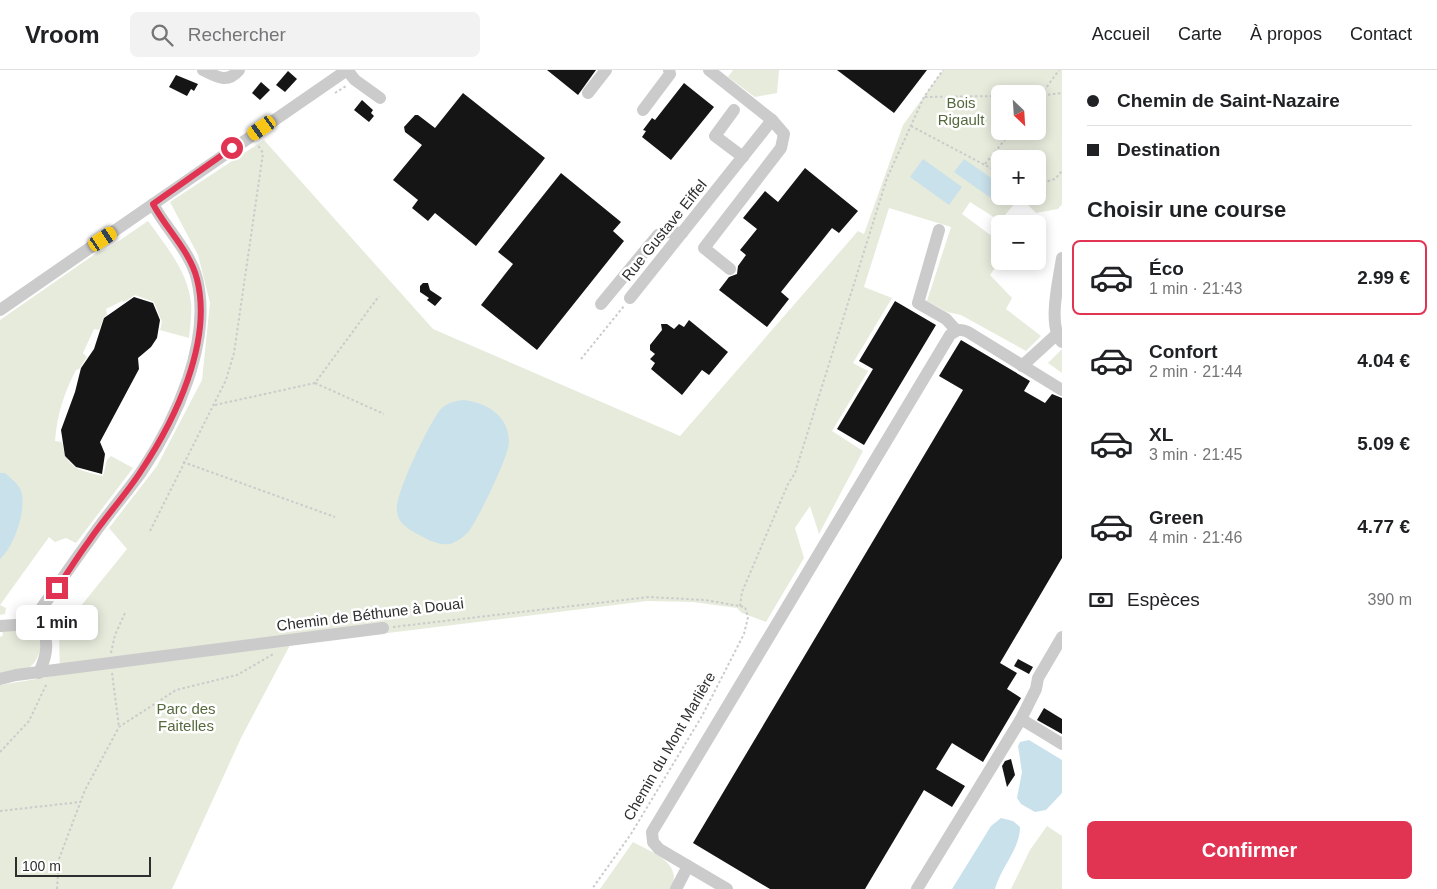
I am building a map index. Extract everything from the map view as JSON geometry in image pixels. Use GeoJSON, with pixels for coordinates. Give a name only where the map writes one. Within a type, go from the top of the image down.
{"type":"FeatureCollection","features":[{"type":"Feature","properties":{"kind":"street"},"geometry":{"type":"LineString","coordinates":[[203,70],[225,79],[230,78],[239,70]]}},
{"type":"Feature","properties":{"kind":"street"},"geometry":{"type":"LineString","coordinates":[[0,310],[347,70],[355,80],[380,98]]}},
{"type":"Feature","properties":{"kind":"street"},"geometry":{"type":"LineString","coordinates":[[588,93],[606,70]]}},
{"type":"Feature","properties":{"kind":"street"},"geometry":{"type":"LineString","coordinates":[[643,110],[670,74],[669,70]]}},
{"type":"Feature","properties":{"kind":"street"},"geometry":{"type":"LineString","coordinates":[[710,70],[772,120],[784,134],[781,148],[704,248],[730,269]]}},
{"type":"Feature","properties":{"kind":"street"},"geometry":{"type":"LineString","coordinates":[[734,110],[715,136],[743,157]]}},
{"type":"Feature","properties":{"kind":"street","name":"Rue Gustave Eiffel"},"geometry":{"type":"LineString","coordinates":[[630,298],[772,120]]}},
{"type":"Feature","properties":{"kind":"street"},"geometry":{"type":"LineString","coordinates":[[30,624],[87,543],[141,472],[177,407],[190,370],[198,335],[200,302],[196,278],[187,256],[164,226],[153,204]]}},
{"type":"Feature","properties":{"kind":"street"},"geometry":{"type":"LineString","coordinates":[[939,230],[918,303],[946,319],[956,330]]}},
{"type":"Feature","properties":{"kind":"street"},"geometry":{"type":"LineString","coordinates":[[601,304],[658,235],[666,232],[682,233]]}},
{"type":"Feature","properties":{"kind":"street"},"geometry":{"type":"LineString","coordinates":[[1022,366],[1059,339],[1055,324],[1062,258]]}},
{"type":"Feature","properties":{"kind":"street"},"geometry":{"type":"LineString","coordinates":[[727,889],[659,849],[653,842],[652,832],[944,343],[956,330],[962,329],[1062,390]]}},
{"type":"Feature","properties":{"kind":"street"},"geometry":{"type":"LineString","coordinates":[[0,626],[30,624],[44,632],[48,643],[42,673]]}},
{"type":"Feature","properties":{"kind":"street","name":"Chemin de Béthune à Douai"},"geometry":{"type":"LineString","coordinates":[[0,679],[383,628]]}},
{"type":"Feature","properties":{"kind":"street"},"geometry":{"type":"LineString","coordinates":[[917,889],[1021,719],[1036,689],[1038,678],[1062,637]]}},
{"type":"Feature","properties":{"kind":"street"},"geometry":{"type":"LineString","coordinates":[[1021,719],[1062,744]]}},
{"type":"Feature","properties":{"kind":"street"},"geometry":{"type":"LineString","coordinates":[[676,889],[688,866]]}},
{"type":"Feature","properties":{"kind":"path"},"geometry":{"type":"LineString","coordinates":[[740,606],[742,592],[788,484],[795,473],[887,178],[924,97],[943,70]]}},
{"type":"Feature","properties":{"kind":"path"},"geometry":{"type":"LineString","coordinates":[[1046,87],[1059,70]]}},
{"type":"Feature","properties":{"kind":"path"},"geometry":{"type":"LineString","coordinates":[[1046,96],[1062,93]]}},
{"type":"Feature","properties":{"kind":"path"},"geometry":{"type":"LineString","coordinates":[[924,97],[991,96]]}},
{"type":"Feature","properties":{"kind":"path"},"geometry":{"type":"LineString","coordinates":[[912,126],[991,168]]}},
{"type":"Feature","properties":{"kind":"path"},"geometry":{"type":"LineString","coordinates":[[150,531],[183,462],[226,380],[234,353],[263,153],[251,135]]}},
{"type":"Feature","properties":{"kind":"path"},"geometry":{"type":"LineString","coordinates":[[984,165],[1005,140]]}},
{"type":"Feature","properties":{"kind":"path"},"geometry":{"type":"LineString","coordinates":[[1046,182],[1055,179],[1062,171]]}},
{"type":"Feature","properties":{"kind":"path"},"geometry":{"type":"LineString","coordinates":[[315,383],[379,296]]}},
{"type":"Feature","properties":{"kind":"path","name":"Rue Gustave Eiffel"},"geometry":{"type":"LineString","coordinates":[[580,359],[630,298]]}},
{"type":"Feature","properties":{"kind":"path"},"geometry":{"type":"LineString","coordinates":[[214,405],[315,383],[384,414]]}},
{"type":"Feature","properties":{"kind":"path"},"geometry":{"type":"LineString","coordinates":[[183,462],[335,517]]}},
{"type":"Feature","properties":{"kind":"path","name":"Chemin de Béthune à Douai"},"geometry":{"type":"LineString","coordinates":[[383,628],[649,597],[705,600],[745,607]]}},
{"type":"Feature","properties":{"kind":"path","name":"Chemin du Mont Marlière"},"geometry":{"type":"LineString","coordinates":[[592,889],[630,834],[702,716],[744,634],[748,617],[745,607]]}},
{"type":"Feature","properties":{"kind":"path"},"geometry":{"type":"LineString","coordinates":[[119,727],[111,664],[115,635],[125,613]]}},
{"type":"Feature","properties":{"kind":"path"},"geometry":{"type":"LineString","coordinates":[[57,889],[59,858],[80,802],[119,727],[176,690],[237,675],[283,649],[289,640]]}},
{"type":"Feature","properties":{"kind":"path"},"geometry":{"type":"LineString","coordinates":[[0,752],[29,721],[47,685],[42,673]]}},
{"type":"Feature","properties":{"kind":"path"},"geometry":{"type":"LineString","coordinates":[[0,811],[80,802]]}},
{"type":"Feature","properties":{"kind":"green space"},"geometry":{"type":"Polygon","coordinates":[[[733,70],[779,70],[777,93],[755,97],[728,77],[733,70]]]}},
{"type":"Feature","properties":{"kind":"green space"},"geometry":{"type":"Polygon","coordinates":[[[943,70],[1062,70],[1062,204],[1058,209],[1036,213],[1028,205],[1046,205],[1046,150],[991,150],[991,205],[1013,205],[1005,215],[991,215],[970,202],[962,214],[991,235],[991,270],[993,270],[990,275],[1012,298],[1006,309],[1041,336],[1026,351],[961,315],[947,312],[927,301],[951,227],[889,208],[864,287],[892,298],[853,363],[868,371],[832,431],[863,451],[819,534],[810,506],[795,528],[804,558],[766,622],[742,613],[737,608],[693,602],[647,601],[290,645],[241,738],[172,889],[0,889],[0,685],[60,675],[59,633],[127,549],[109,528],[157,466],[202,380],[210,303],[198,255],[170,202],[264,140],[433,329],[680,436],[858,231],[864,234],[903,125],[943,70]]]}},
{"type":"Feature","properties":{"kind":"green space"},"geometry":{"type":"Polygon","coordinates":[[[148,221],[169,250],[186,281],[191,303],[189,338],[160,330],[162,322],[154,302],[135,295],[124,302],[122,301],[106,309],[107,315],[104,317],[99,330],[94,329],[83,353],[87,357],[79,369],[76,370],[68,387],[59,413],[55,441],[62,442],[70,463],[81,470],[103,476],[107,460],[111,456],[133,468],[76,543],[66,538],[55,542],[49,537],[0,605],[0,320],[95,254],[110,247],[148,221]]]}},
{"type":"Feature","properties":{"kind":"green space"},"geometry":{"type":"Polygon","coordinates":[[[1062,349],[1062,373],[1048,363],[1062,349]]]}},
{"type":"Feature","properties":{"kind":"green space"},"geometry":{"type":"Polygon","coordinates":[[[0,605],[6,608],[5,614],[0,615],[0,605]]]}},
{"type":"Feature","properties":{"kind":"green space"},"geometry":{"type":"Polygon","coordinates":[[[20,630],[31,633],[39,639],[42,646],[38,655],[27,669],[0,674],[0,637],[3,635],[2,631],[20,630]]]}},
{"type":"Feature","properties":{"kind":"green space"},"geometry":{"type":"Polygon","coordinates":[[[1047,826],[1062,836],[1062,889],[1011,889],[1030,850],[1047,826]]]}},
{"type":"Feature","properties":{"kind":"green space"},"geometry":{"type":"Polygon","coordinates":[[[633,842],[656,854],[669,865],[673,872],[674,880],[671,889],[600,889],[633,842]]]}},
{"type":"Feature","properties":{"kind":"water"},"geometry":{"type":"Polygon","coordinates":[[[923,159],[962,187],[949,205],[910,177],[923,159]]]}},
{"type":"Feature","properties":{"kind":"water"},"geometry":{"type":"Polygon","coordinates":[[[964,159],[991,178],[991,198],[954,172],[964,159]]]}},
{"type":"Feature","properties":{"kind":"water"},"geometry":{"type":"Polygon","coordinates":[[[464,400],[488,407],[500,417],[508,432],[508,448],[493,486],[469,531],[461,539],[453,543],[440,544],[425,538],[404,525],[397,514],[398,502],[414,459],[440,410],[454,402],[464,400]]]}},
{"type":"Feature","properties":{"kind":"water"},"geometry":{"type":"Polygon","coordinates":[[[0,473],[5,473],[20,488],[22,508],[14,537],[0,559],[0,473]]]}},
{"type":"Feature","properties":{"kind":"water"},"geometry":{"type":"Polygon","coordinates":[[[1029,740],[1062,760],[1062,793],[1046,810],[1035,812],[1021,804],[1017,798],[1022,772],[1018,746],[1020,742],[1029,740]]]}},
{"type":"Feature","properties":{"kind":"water"},"geometry":{"type":"Polygon","coordinates":[[[1001,818],[1013,821],[1020,827],[1017,843],[995,889],[952,889],[991,826],[1001,818]]]}},
{"type":"Feature","properties":{"kind":"building"},"geometry":{"type":"Polygon","coordinates":[[[547,70],[596,70],[578,95],[547,70]]]}},
{"type":"Feature","properties":{"kind":"building"},"geometry":{"type":"Polygon","coordinates":[[[837,70],[927,70],[894,113],[837,70]]]}},
{"type":"Feature","properties":{"kind":"building"},"geometry":{"type":"Polygon","coordinates":[[[288,71],[297,79],[285,92],[276,85],[288,71]]]}},
{"type":"Feature","properties":{"kind":"building"},"geometry":{"type":"Polygon","coordinates":[[[176,75],[198,84],[194,91],[191,89],[187,96],[169,87],[176,75]]]}},
{"type":"Feature","properties":{"kind":"building"},"geometry":{"type":"Polygon","coordinates":[[[261,82],[270,90],[260,100],[252,93],[261,82]]]}},
{"type":"Feature","properties":{"kind":"building"},"geometry":{"type":"Polygon","coordinates":[[[684,83],[714,107],[671,160],[642,137],[646,131],[643,130],[652,118],[655,120],[684,83]]]}},
{"type":"Feature","properties":{"kind":"building"},"geometry":{"type":"Polygon","coordinates":[[[463,93],[545,158],[476,246],[435,213],[428,221],[412,208],[418,200],[393,180],[422,145],[405,132],[404,127],[415,115],[418,115],[435,128],[463,93]]]}},
{"type":"Feature","properties":{"kind":"building"},"geometry":{"type":"Polygon","coordinates":[[[362,100],[373,110],[371,113],[374,116],[369,122],[354,110],[362,100]]]}},
{"type":"Feature","properties":{"kind":"building"},"geometry":{"type":"Polygon","coordinates":[[[805,168],[858,211],[839,233],[832,228],[781,292],[789,299],[767,327],[719,290],[729,277],[737,274],[738,266],[746,255],[740,250],[757,229],[743,218],[765,191],[778,202],[805,168]]]}},
{"type":"Feature","properties":{"kind":"building"},"geometry":{"type":"Polygon","coordinates":[[[561,173],[621,222],[613,231],[624,241],[537,350],[481,305],[513,264],[498,252],[561,173]]]}},
{"type":"Feature","properties":{"kind":"building"},"geometry":{"type":"Polygon","coordinates":[[[423,283],[428,283],[430,290],[442,298],[435,306],[427,300],[429,298],[420,292],[420,286],[423,283]]]}},
{"type":"Feature","properties":{"kind":"building"},"geometry":{"type":"Polygon","coordinates":[[[134,297],[153,303],[160,320],[157,338],[151,347],[138,358],[139,369],[100,442],[105,454],[102,474],[76,467],[65,456],[61,430],[75,392],[81,368],[94,349],[104,318],[134,297]]]}},
{"type":"Feature","properties":{"kind":"building"},"geometry":{"type":"Polygon","coordinates":[[[895,301],[936,325],[864,445],[837,429],[873,369],[859,361],[895,301]]]}},
{"type":"Feature","properties":{"kind":"building"},"geometry":{"type":"Polygon","coordinates":[[[689,320],[728,352],[709,375],[702,370],[682,395],[651,369],[655,363],[650,359],[655,354],[650,350],[650,345],[662,330],[661,324],[667,324],[674,329],[679,324],[684,327],[689,320]]]}},
{"type":"Feature","properties":{"kind":"building"},"geometry":{"type":"Polygon","coordinates":[[[961,340],[1030,381],[1024,391],[1045,403],[1052,394],[1062,398],[1062,558],[1000,663],[1017,673],[1007,689],[1021,698],[983,762],[952,743],[936,769],[965,786],[952,807],[924,790],[865,889],[770,889],[693,843],[963,390],[939,376],[961,340]]]}},
{"type":"Feature","properties":{"kind":"building"},"geometry":{"type":"Polygon","coordinates":[[[1018,659],[1033,667],[1029,674],[1014,666],[1018,659]]]}},
{"type":"Feature","properties":{"kind":"building"},"geometry":{"type":"Polygon","coordinates":[[[1044,708],[1062,719],[1062,734],[1037,720],[1044,708]]]}},
{"type":"Feature","properties":{"kind":"building"},"geometry":{"type":"Polygon","coordinates":[[[1011,759],[1015,775],[1007,787],[1002,766],[1005,761],[1011,759]]]}},
{"type":"Feature","properties":{"kind":"route"},"geometry":{"type":"LineString","coordinates":[[57,588],[83,552],[87,543],[141,472],[158,445],[177,407],[196,348],[200,302],[196,278],[187,256],[164,226],[153,204],[232,148]]}},
{"type":"Feature","properties":{"kind":"park label","name":"Bois Rigault"},"geometry":{"type":"Point","coordinates":[961,110]}},
{"type":"Feature","properties":{"kind":"park label","name":"Parc des Faitelles"},"geometry":{"type":"Point","coordinates":[186,716]}}]}
